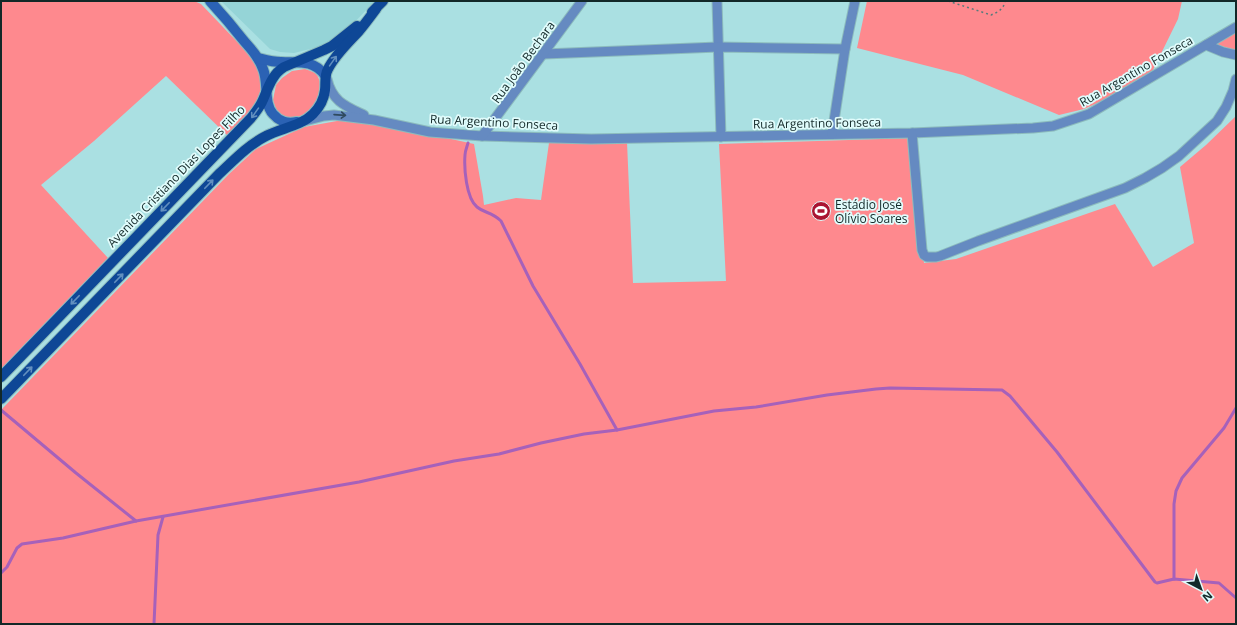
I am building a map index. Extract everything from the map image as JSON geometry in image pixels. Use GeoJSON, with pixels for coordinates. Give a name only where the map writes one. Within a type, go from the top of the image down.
{"type":"FeatureCollection","features":[{"type":"Feature","properties":{"kind":"main road"},"geometry":{"type":"LineString","coordinates":[[1,399],[242,152],[254,142],[265,136],[305,121],[314,113],[322,102],[325,90],[325,75],[335,58],[384,1]]}},
{"type":"Feature","properties":{"kind":"main road","name":"Avenida Cristiano Dias Lopes Filho"},"geometry":{"type":"LineString","coordinates":[[1,377],[251,118],[257,110],[273,77],[280,70],[332,46],[376,9]]}},
{"type":"Feature","properties":{"kind":"street"},"geometry":{"type":"LineString","coordinates":[[210,1],[226,18],[258,58],[266,76],[267,100],[269,108],[280,120],[288,124],[334,114],[374,120]]}},
{"type":"Feature","properties":{"kind":"street","name":"Rua João Bechara"},"geometry":{"type":"LineString","coordinates":[[482,136],[582,1]]}},
{"type":"Feature","properties":{"kind":"street"},"geometry":{"type":"LineString","coordinates":[[717,1],[721,136]]}},
{"type":"Feature","properties":{"kind":"street"},"geometry":{"type":"LineString","coordinates":[[832,134],[844,48],[855,1]]}},
{"type":"Feature","properties":{"kind":"street","name":"Rua Argentino Fonseca"},"geometry":{"type":"LineString","coordinates":[[374,120],[430,132],[482,136],[591,139],[912,133],[1053,126],[1088,114],[1236,27]]}},
{"type":"Feature","properties":{"kind":"street"},"geometry":{"type":"LineString","coordinates":[[1206,45],[1236,55]]}},
{"type":"Feature","properties":{"kind":"street"},"geometry":{"type":"LineString","coordinates":[[544,54],[718,47],[844,48]]}},
{"type":"Feature","properties":{"kind":"street"},"geometry":{"type":"LineString","coordinates":[[258,58],[275,62],[296,62],[313,65],[319,68],[325,75],[331,93],[337,99],[351,109],[374,120]]}},
{"type":"Feature","properties":{"kind":"street"},"geometry":{"type":"LineString","coordinates":[[912,133],[922,250],[924,255],[927,257],[936,257],[978,240],[1126,188],[1162,168],[1185,151],[1217,121],[1226,107],[1233,91],[1236,79]]}},
{"type":"Feature","properties":{"kind":"path"},"geometry":{"type":"LineString","coordinates":[[948,1],[991,15],[1000,12],[1005,1]]}},
{"type":"Feature","properties":{"kind":"shaded area"},"geometry":{"type":"Polygon","coordinates":[[[1,1],[194,1],[201,4],[259,66],[265,88],[257,105],[228,136],[166,76],[94,141],[41,185],[108,258],[1,369],[1,1]]]}},
{"type":"Feature","properties":{"kind":"shaded area"},"geometry":{"type":"Polygon","coordinates":[[[221,1],[375,1],[346,31],[322,46],[294,53],[280,52],[270,49],[221,1]]]}},
{"type":"Feature","properties":{"kind":"shaded area"},"geometry":{"type":"Polygon","coordinates":[[[867,1],[1182,1],[1178,19],[1152,72],[1113,96],[1084,109],[1059,115],[963,75],[857,48],[867,1]]]}},
{"type":"Feature","properties":{"kind":"shaded area"},"geometry":{"type":"Polygon","coordinates":[[[1236,31],[1236,51],[1216,44],[1236,31]]]}},
{"type":"Feature","properties":{"kind":"shaded area"},"geometry":{"type":"Polygon","coordinates":[[[305,69],[315,73],[319,79],[320,90],[316,102],[309,112],[302,117],[292,118],[278,115],[273,100],[276,85],[282,78],[292,71],[305,69]]]}},
{"type":"Feature","properties":{"kind":"shaded area"},"geometry":{"type":"Polygon","coordinates":[[[1236,116],[1236,624],[1,624],[1,410],[229,174],[256,149],[304,127],[337,121],[364,120],[474,144],[484,205],[516,198],[541,200],[549,143],[627,142],[633,283],[726,281],[719,144],[912,138],[924,263],[956,259],[1115,204],[1153,267],[1194,243],[1180,167],[1206,145],[1236,116]]]}},
{"type":"Feature","properties":{"kind":"waterway"},"geometry":{"type":"LineString","coordinates":[[468,143],[465,154],[465,175],[468,190],[473,203],[480,209],[501,221],[533,286],[580,364],[617,430]]}},
{"type":"Feature","properties":{"kind":"waterway"},"geometry":{"type":"LineString","coordinates":[[1,573],[7,567],[17,548],[22,544],[63,538],[136,521],[359,482],[454,461],[499,454],[584,434],[617,430],[714,411],[756,407],[827,395],[876,389],[1002,390],[1010,396],[1057,452],[1155,582],[1157,583],[1174,579],[1219,583],[1236,598]]}},
{"type":"Feature","properties":{"kind":"waterway"},"geometry":{"type":"LineString","coordinates":[[1174,579],[1174,504],[1176,491],[1182,478],[1224,428],[1236,408]]}},
{"type":"Feature","properties":{"kind":"waterway"},"geometry":{"type":"LineString","coordinates":[[1,410],[136,521]]}},
{"type":"Feature","properties":{"kind":"waterway"},"geometry":{"type":"LineString","coordinates":[[154,624],[158,535],[163,517]]}},
{"type":"Feature","properties":{"kind":"place","name":"Estádio José Olívio Soares"},"geometry":{"type":"Point","coordinates":[821,211]}}]}
